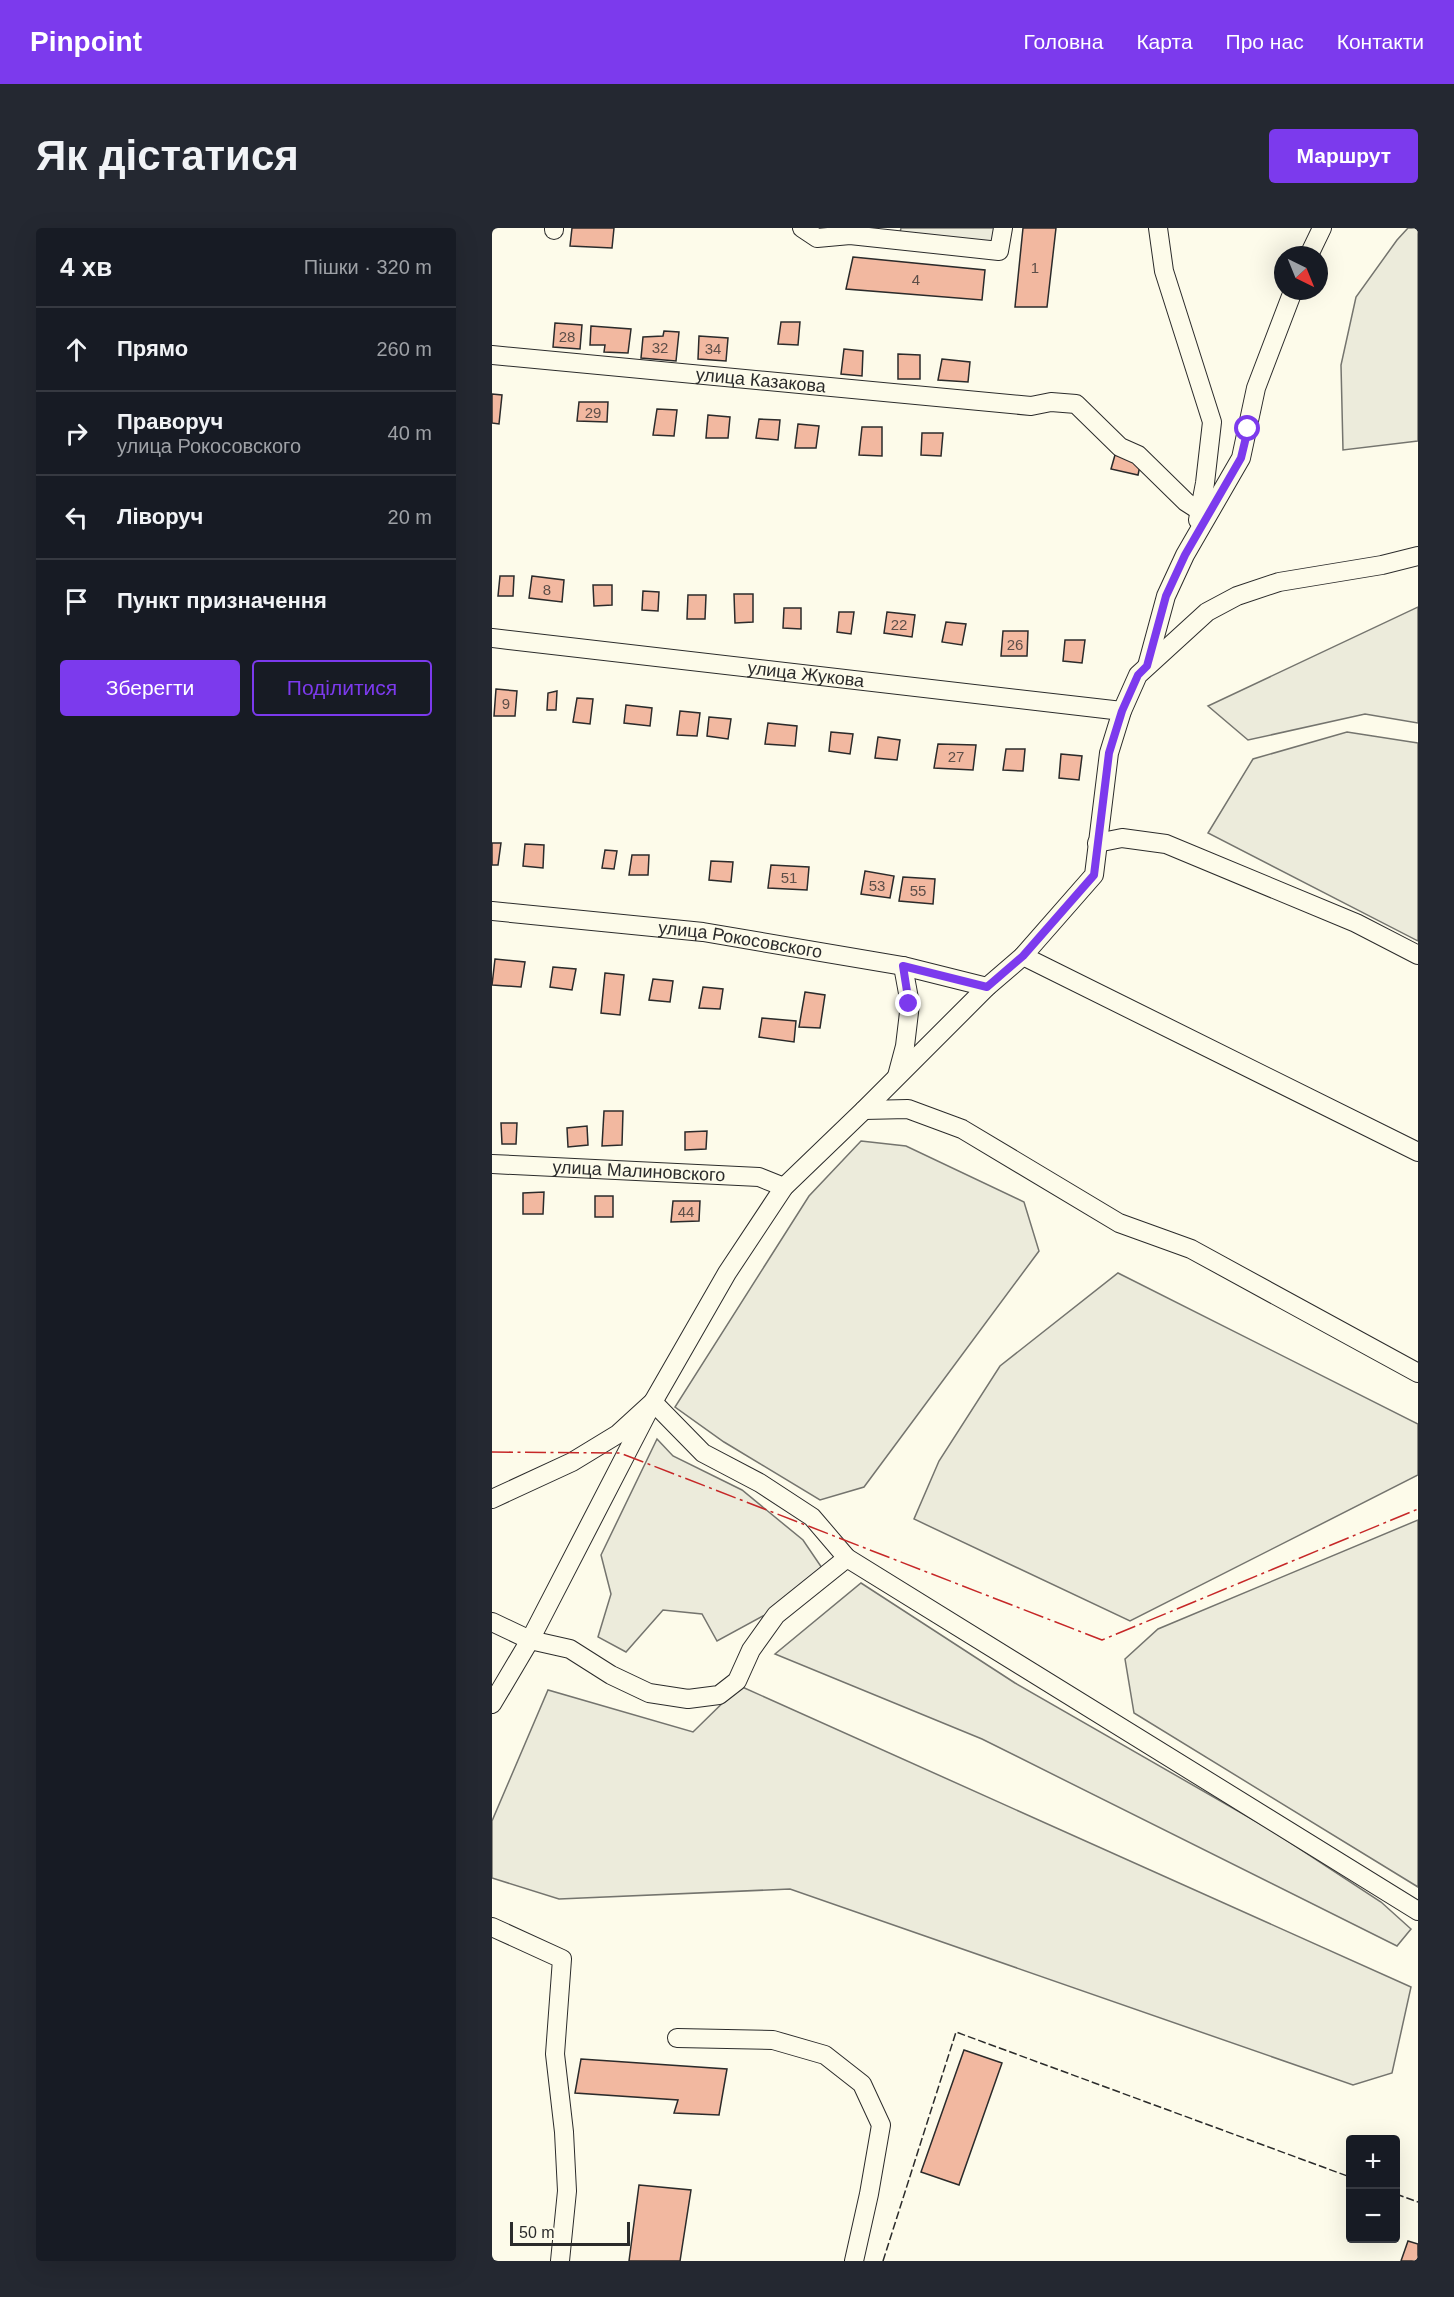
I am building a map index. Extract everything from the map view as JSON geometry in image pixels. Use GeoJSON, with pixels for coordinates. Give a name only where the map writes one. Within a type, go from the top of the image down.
{"type":"FeatureCollection","features":[{"type":"Feature","properties":{"kind":"street"},"geometry":{"type":"LineString","coordinates":[[802,228],[817,238],[850,235],[999,251],[1003,228]]}},
{"type":"Feature","properties":{"kind":"street"},"geometry":{"type":"LineString","coordinates":[[1158,228],[1164,271],[1212,422],[1205,483],[1194,540]]}},
{"type":"Feature","properties":{"kind":"street"},"geometry":{"type":"LineString","coordinates":[[1313,246],[1322,228]]}},
{"type":"Feature","properties":{"kind":"street"},"geometry":{"type":"LineString","coordinates":[[1147,666],[1166,596],[1194,540],[1241,458],[1256,388],[1290,300]]}},
{"type":"Feature","properties":{"kind":"street","name":"улица Казакова"},"geometry":{"type":"LineString","coordinates":[[492,355],[1031,406],[1051,402],[1076,404],[1120,447],[1137,455],[1186,502],[1200,511]]}},
{"type":"Feature","properties":{"kind":"street"},"geometry":{"type":"LineString","coordinates":[[492,1704],[530,1640],[653,1402],[727,1273],[784,1187],[987,987],[1023,956],[1094,875],[1109,753],[1122,711],[1138,675],[1207,612],[1237,596],[1280,582],[1382,565],[1418,556]]}},
{"type":"Feature","properties":{"kind":"street","name":"улица Жукова"},"geometry":{"type":"LineString","coordinates":[[492,638],[1122,711]]}},
{"type":"Feature","properties":{"kind":"street"},"geometry":{"type":"LineString","coordinates":[[1097,843],[1122,838],[1166,844],[1356,923],[1418,955]]}},
{"type":"Feature","properties":{"kind":"street","name":"улица Рокосовского"},"geometry":{"type":"LineString","coordinates":[[492,911],[704,932],[903,966],[987,987]]}},
{"type":"Feature","properties":{"kind":"street"},"geometry":{"type":"LineString","coordinates":[[1023,956],[1418,1152]]}},
{"type":"Feature","properties":{"kind":"street"},"geometry":{"type":"LineString","coordinates":[[897,1077],[905,1046],[909,1004],[903,966]]}},
{"type":"Feature","properties":{"kind":"street"},"geometry":{"type":"LineString","coordinates":[[864,1110],[908,1109],[962,1129],[1119,1223],[1191,1249],[1418,1372]]}},
{"type":"Feature","properties":{"kind":"street","name":"улица Малиновского"},"geometry":{"type":"LineString","coordinates":[[492,1164],[759,1177],[784,1187]]}},
{"type":"Feature","properties":{"kind":"street"},"geometry":{"type":"LineString","coordinates":[[492,1498],[572,1462],[618,1434],[653,1402]]}},
{"type":"Feature","properties":{"kind":"street"},"geometry":{"type":"LineString","coordinates":[[653,1402],[703,1452],[760,1483],[812,1517],[847,1558],[1418,1911]]}},
{"type":"Feature","properties":{"kind":"street"},"geometry":{"type":"LineString","coordinates":[[492,1622],[530,1640],[570,1649],[611,1675],[649,1693],[688,1699],[719,1695],[737,1681],[752,1650],[776,1615],[847,1558]]}},
{"type":"Feature","properties":{"kind":"street"},"geometry":{"type":"LineString","coordinates":[[492,1927],[562,1959],[555,2054],[564,2132],[567,2191],[560,2261]]}},
{"type":"Feature","properties":{"kind":"street"},"geometry":{"type":"LineString","coordinates":[[677,2038],[772,2040],[825,2055],[862,2084],[881,2125],[854,2261]]}},
{"type":"Feature","properties":{"kind":"shaded area"},"geometry":{"type":"Polygon","coordinates":[[[901,228],[995,228],[993,246],[899,237],[901,228]]]}},
{"type":"Feature","properties":{"kind":"shaded area"},"geometry":{"type":"Polygon","coordinates":[[[1408,228],[1418,228],[1418,441],[1343,450],[1341,365],[1356,297],[1408,228]]]}},
{"type":"Feature","properties":{"kind":"shaded area"},"geometry":{"type":"Polygon","coordinates":[[[1418,607],[1418,723],[1365,714],[1248,740],[1208,706],[1418,607]]]}},
{"type":"Feature","properties":{"kind":"shaded area"},"geometry":{"type":"Polygon","coordinates":[[[1347,732],[1418,743],[1418,941],[1208,833],[1253,759],[1347,732]]]}},
{"type":"Feature","properties":{"kind":"shaded area"},"geometry":{"type":"Polygon","coordinates":[[[861,1141],[906,1146],[1024,1202],[1039,1251],[864,1487],[820,1500],[724,1442],[675,1407],[809,1196],[861,1141]]]}},
{"type":"Feature","properties":{"kind":"shaded area"},"geometry":{"type":"Polygon","coordinates":[[[1118,1273],[1418,1424],[1418,1475],[1130,1621],[914,1519],[939,1461],[1000,1366],[1118,1273]]]}},
{"type":"Feature","properties":{"kind":"shaded area"},"geometry":{"type":"Polygon","coordinates":[[[657,1439],[673,1456],[742,1490],[803,1540],[822,1568],[820,1585],[717,1641],[702,1614],[663,1610],[626,1652],[598,1637],[611,1594],[601,1555],[657,1439]]]}},
{"type":"Feature","properties":{"kind":"shaded area"},"geometry":{"type":"Polygon","coordinates":[[[1418,1520],[1418,1887],[1134,1713],[1125,1659],[1158,1629],[1418,1520]]]}},
{"type":"Feature","properties":{"kind":"shaded area"},"geometry":{"type":"Polygon","coordinates":[[[861,1583],[1015,1683],[1271,1830],[1381,1902],[1411,1929],[1397,1946],[982,1739],[775,1654],[861,1583]]]}},
{"type":"Feature","properties":{"kind":"shaded area"},"geometry":{"type":"Polygon","coordinates":[[[740,1686],[1411,1987],[1392,2073],[1353,2085],[790,1889],[559,1899],[492,1878],[492,1821],[548,1690],[693,1732],[740,1686]]]}},
{"type":"Feature","properties":{"kind":"building"},"geometry":{"type":"Polygon","coordinates":[[[572,228],[614,228],[612,248],[570,246],[572,228]]]}},
{"type":"Feature","properties":{"kind":"building"},"geometry":{"type":"Polygon","coordinates":[[[1023,228],[1056,228],[1047,307],[1015,307],[1023,228]]]}},
{"type":"Feature","properties":{"kind":"building"},"geometry":{"type":"Polygon","coordinates":[[[853,257],[985,270],[982,300],[846,289],[853,257]]]}},
{"type":"Feature","properties":{"kind":"building"},"geometry":{"type":"Polygon","coordinates":[[[781,322],[800,322],[798,345],[778,344],[781,322]]]}},
{"type":"Feature","properties":{"kind":"building"},"geometry":{"type":"Polygon","coordinates":[[[555,323],[582,325],[580,349],[553,347],[555,323]]]}},
{"type":"Feature","properties":{"kind":"building"},"geometry":{"type":"Polygon","coordinates":[[[591,326],[631,329],[628,353],[604,352],[605,345],[590,345],[591,326]]]}},
{"type":"Feature","properties":{"kind":"building"},"geometry":{"type":"Polygon","coordinates":[[[664,331],[679,332],[676,361],[641,358],[643,337],[663,336],[664,331]]]}},
{"type":"Feature","properties":{"kind":"building"},"geometry":{"type":"Polygon","coordinates":[[[699,336],[728,338],[726,361],[698,359],[699,336]]]}},
{"type":"Feature","properties":{"kind":"building"},"geometry":{"type":"Polygon","coordinates":[[[844,349],[863,351],[862,376],[841,374],[844,349]]]}},
{"type":"Feature","properties":{"kind":"building"},"geometry":{"type":"Polygon","coordinates":[[[898,354],[920,355],[920,379],[898,379],[898,354]]]}},
{"type":"Feature","properties":{"kind":"building"},"geometry":{"type":"Polygon","coordinates":[[[942,359],[970,362],[968,382],[938,380],[942,359]]]}},
{"type":"Feature","properties":{"kind":"building"},"geometry":{"type":"Polygon","coordinates":[[[492,394],[502,395],[499,424],[492,423],[492,394]]]}},
{"type":"Feature","properties":{"kind":"building"},"geometry":{"type":"Polygon","coordinates":[[[579,402],[608,402],[607,422],[577,421],[579,402]]]}},
{"type":"Feature","properties":{"kind":"building"},"geometry":{"type":"Polygon","coordinates":[[[657,409],[677,410],[674,436],[653,435],[657,409]]]}},
{"type":"Feature","properties":{"kind":"building"},"geometry":{"type":"Polygon","coordinates":[[[708,415],[730,417],[728,438],[706,438],[708,415]]]}},
{"type":"Feature","properties":{"kind":"building"},"geometry":{"type":"Polygon","coordinates":[[[759,419],[780,420],[778,440],[756,438],[759,419]]]}},
{"type":"Feature","properties":{"kind":"building"},"geometry":{"type":"Polygon","coordinates":[[[798,424],[819,426],[816,448],[795,448],[798,424]]]}},
{"type":"Feature","properties":{"kind":"building"},"geometry":{"type":"Polygon","coordinates":[[[862,427],[882,427],[882,456],[859,455],[862,427]]]}},
{"type":"Feature","properties":{"kind":"building"},"geometry":{"type":"Polygon","coordinates":[[[922,433],[943,433],[941,456],[921,455],[922,433]]]}},
{"type":"Feature","properties":{"kind":"building"},"geometry":{"type":"Polygon","coordinates":[[[1115,455],[1141,461],[1138,475],[1111,469],[1115,455]]]}},
{"type":"Feature","properties":{"kind":"building"},"geometry":{"type":"Polygon","coordinates":[[[500,576],[514,576],[513,596],[498,596],[500,576]]]}},
{"type":"Feature","properties":{"kind":"building"},"geometry":{"type":"Polygon","coordinates":[[[532,576],[564,580],[562,602],[529,598],[532,576]]]}},
{"type":"Feature","properties":{"kind":"building"},"geometry":{"type":"Polygon","coordinates":[[[593,585],[612,585],[612,605],[594,606],[593,585]]]}},
{"type":"Feature","properties":{"kind":"building"},"geometry":{"type":"Polygon","coordinates":[[[643,591],[659,592],[658,611],[642,610],[643,591]]]}},
{"type":"Feature","properties":{"kind":"building"},"geometry":{"type":"Polygon","coordinates":[[[734,594],[753,594],[753,622],[735,623],[734,594]]]}},
{"type":"Feature","properties":{"kind":"building"},"geometry":{"type":"Polygon","coordinates":[[[688,595],[706,595],[705,619],[687,619],[688,595]]]}},
{"type":"Feature","properties":{"kind":"building"},"geometry":{"type":"Polygon","coordinates":[[[784,608],[801,608],[801,629],[783,628],[784,608]]]}},
{"type":"Feature","properties":{"kind":"building"},"geometry":{"type":"Polygon","coordinates":[[[839,612],[854,612],[851,634],[837,632],[839,612]]]}},
{"type":"Feature","properties":{"kind":"building"},"geometry":{"type":"Polygon","coordinates":[[[887,612],[915,615],[912,637],[884,633],[887,612]]]}},
{"type":"Feature","properties":{"kind":"building"},"geometry":{"type":"Polygon","coordinates":[[[946,622],[966,624],[962,645],[942,642],[946,622]]]}},
{"type":"Feature","properties":{"kind":"building"},"geometry":{"type":"Polygon","coordinates":[[[1003,631],[1028,631],[1027,656],[1001,656],[1003,631]]]}},
{"type":"Feature","properties":{"kind":"building"},"geometry":{"type":"Polygon","coordinates":[[[1065,640],[1085,640],[1082,663],[1063,661],[1065,640]]]}},
{"type":"Feature","properties":{"kind":"building"},"geometry":{"type":"Polygon","coordinates":[[[496,689],[517,691],[515,716],[494,716],[496,689]]]}},
{"type":"Feature","properties":{"kind":"building"},"geometry":{"type":"Polygon","coordinates":[[[557,691],[556,710],[547,710],[548,693],[557,691]]]}},
{"type":"Feature","properties":{"kind":"building"},"geometry":{"type":"Polygon","coordinates":[[[577,698],[593,699],[590,724],[573,722],[577,698]]]}},
{"type":"Feature","properties":{"kind":"building"},"geometry":{"type":"Polygon","coordinates":[[[626,705],[652,708],[650,726],[624,723],[626,705]]]}},
{"type":"Feature","properties":{"kind":"building"},"geometry":{"type":"Polygon","coordinates":[[[680,711],[700,713],[697,736],[677,735],[680,711]]]}},
{"type":"Feature","properties":{"kind":"building"},"geometry":{"type":"Polygon","coordinates":[[[709,717],[731,719],[728,739],[707,736],[709,717]]]}},
{"type":"Feature","properties":{"kind":"building"},"geometry":{"type":"Polygon","coordinates":[[[768,723],[797,726],[795,746],[765,744],[768,723]]]}},
{"type":"Feature","properties":{"kind":"building"},"geometry":{"type":"Polygon","coordinates":[[[831,732],[853,734],[850,754],[829,751],[831,732]]]}},
{"type":"Feature","properties":{"kind":"building"},"geometry":{"type":"Polygon","coordinates":[[[878,737],[900,740],[897,760],[875,758],[878,737]]]}},
{"type":"Feature","properties":{"kind":"building"},"geometry":{"type":"Polygon","coordinates":[[[938,744],[976,745],[973,770],[934,768],[938,744]]]}},
{"type":"Feature","properties":{"kind":"building"},"geometry":{"type":"Polygon","coordinates":[[[1006,749],[1025,749],[1023,771],[1003,770],[1006,749]]]}},
{"type":"Feature","properties":{"kind":"building"},"geometry":{"type":"Polygon","coordinates":[[[1061,754],[1082,756],[1079,780],[1059,778],[1061,754]]]}},
{"type":"Feature","properties":{"kind":"building"},"geometry":{"type":"Polygon","coordinates":[[[492,843],[501,843],[498,865],[492,865],[492,843]]]}},
{"type":"Feature","properties":{"kind":"building"},"geometry":{"type":"Polygon","coordinates":[[[525,844],[544,845],[543,868],[523,866],[525,844]]]}},
{"type":"Feature","properties":{"kind":"building"},"geometry":{"type":"Polygon","coordinates":[[[605,850],[617,851],[614,869],[602,868],[605,850]]]}},
{"type":"Feature","properties":{"kind":"building"},"geometry":{"type":"Polygon","coordinates":[[[632,855],[649,855],[648,875],[629,875],[632,855]]]}},
{"type":"Feature","properties":{"kind":"building"},"geometry":{"type":"Polygon","coordinates":[[[711,861],[733,862],[731,882],[709,880],[711,861]]]}},
{"type":"Feature","properties":{"kind":"building"},"geometry":{"type":"Polygon","coordinates":[[[771,865],[809,867],[807,890],[768,888],[771,865]]]}},
{"type":"Feature","properties":{"kind":"building"},"geometry":{"type":"Polygon","coordinates":[[[865,871],[894,876],[890,898],[861,894],[865,871]]]}},
{"type":"Feature","properties":{"kind":"building"},"geometry":{"type":"Polygon","coordinates":[[[903,877],[935,879],[933,904],[899,901],[903,877]]]}},
{"type":"Feature","properties":{"kind":"building"},"geometry":{"type":"Polygon","coordinates":[[[495,959],[525,962],[521,987],[492,985],[495,959]]]}},
{"type":"Feature","properties":{"kind":"building"},"geometry":{"type":"Polygon","coordinates":[[[553,967],[576,969],[572,990],[550,987],[553,967]]]}},
{"type":"Feature","properties":{"kind":"building"},"geometry":{"type":"Polygon","coordinates":[[[605,973],[624,975],[620,1015],[601,1013],[605,973]]]}},
{"type":"Feature","properties":{"kind":"building"},"geometry":{"type":"Polygon","coordinates":[[[653,979],[673,981],[670,1002],[649,1000],[653,979]]]}},
{"type":"Feature","properties":{"kind":"building"},"geometry":{"type":"Polygon","coordinates":[[[703,987],[723,989],[720,1009],[699,1008],[703,987]]]}},
{"type":"Feature","properties":{"kind":"building"},"geometry":{"type":"Polygon","coordinates":[[[805,992],[825,995],[820,1028],[799,1027],[805,992]]]}},
{"type":"Feature","properties":{"kind":"building"},"geometry":{"type":"Polygon","coordinates":[[[762,1018],[796,1021],[794,1042],[759,1037],[762,1018]]]}},
{"type":"Feature","properties":{"kind":"building"},"geometry":{"type":"Polygon","coordinates":[[[604,1111],[623,1111],[622,1145],[602,1146],[604,1111]]]}},
{"type":"Feature","properties":{"kind":"building"},"geometry":{"type":"Polygon","coordinates":[[[501,1123],[517,1123],[516,1144],[502,1144],[501,1123]]]}},
{"type":"Feature","properties":{"kind":"building"},"geometry":{"type":"Polygon","coordinates":[[[587,1126],[588,1145],[568,1147],[567,1128],[587,1126]]]}},
{"type":"Feature","properties":{"kind":"building"},"geometry":{"type":"Polygon","coordinates":[[[707,1131],[706,1149],[685,1150],[685,1132],[707,1131]]]}},
{"type":"Feature","properties":{"kind":"building"},"geometry":{"type":"Polygon","coordinates":[[[544,1192],[543,1214],[523,1214],[523,1193],[544,1192]]]}},
{"type":"Feature","properties":{"kind":"building"},"geometry":{"type":"Polygon","coordinates":[[[595,1196],[613,1196],[613,1217],[595,1217],[595,1196]]]}},
{"type":"Feature","properties":{"kind":"building"},"geometry":{"type":"Polygon","coordinates":[[[673,1201],[700,1201],[699,1221],[671,1222],[673,1201]]]}},
{"type":"Feature","properties":{"kind":"building"},"geometry":{"type":"Polygon","coordinates":[[[964,2050],[1002,2063],[959,2185],[921,2172],[964,2050]]]}},
{"type":"Feature","properties":{"kind":"building"},"geometry":{"type":"Polygon","coordinates":[[[581,2059],[727,2069],[719,2115],[674,2113],[678,2100],[575,2093],[581,2059]]]}},
{"type":"Feature","properties":{"kind":"building"},"geometry":{"type":"Polygon","coordinates":[[[639,2185],[691,2190],[680,2261],[629,2261],[639,2185]]]}},
{"type":"Feature","properties":{"kind":"building"},"geometry":{"type":"Polygon","coordinates":[[[1408,2241],[1418,2244],[1418,2261],[1401,2261],[1408,2241]]]}},
{"type":"Feature","properties":{"kind":"fence"},"geometry":{"type":"LineString","coordinates":[[883,2261],[956,2032],[1346,2176]]}},
{"type":"Feature","properties":{"kind":"fence"},"geometry":{"type":"LineString","coordinates":[[1400,2195],[1418,2202]]}},
{"type":"Feature","properties":{"kind":"power"},"geometry":{"type":"LineString","coordinates":[[492,1452],[620,1453],[1102,1640],[1418,1509]]}},
{"type":"Feature","properties":{"kind":"route"},"geometry":{"type":"LineString","coordinates":[[909,1004],[903,966],[987,987],[1023,956],[1094,875],[1109,753],[1122,711],[1138,675],[1147,666],[1166,596],[1185,555],[1241,458],[1248,429]]}}]}
